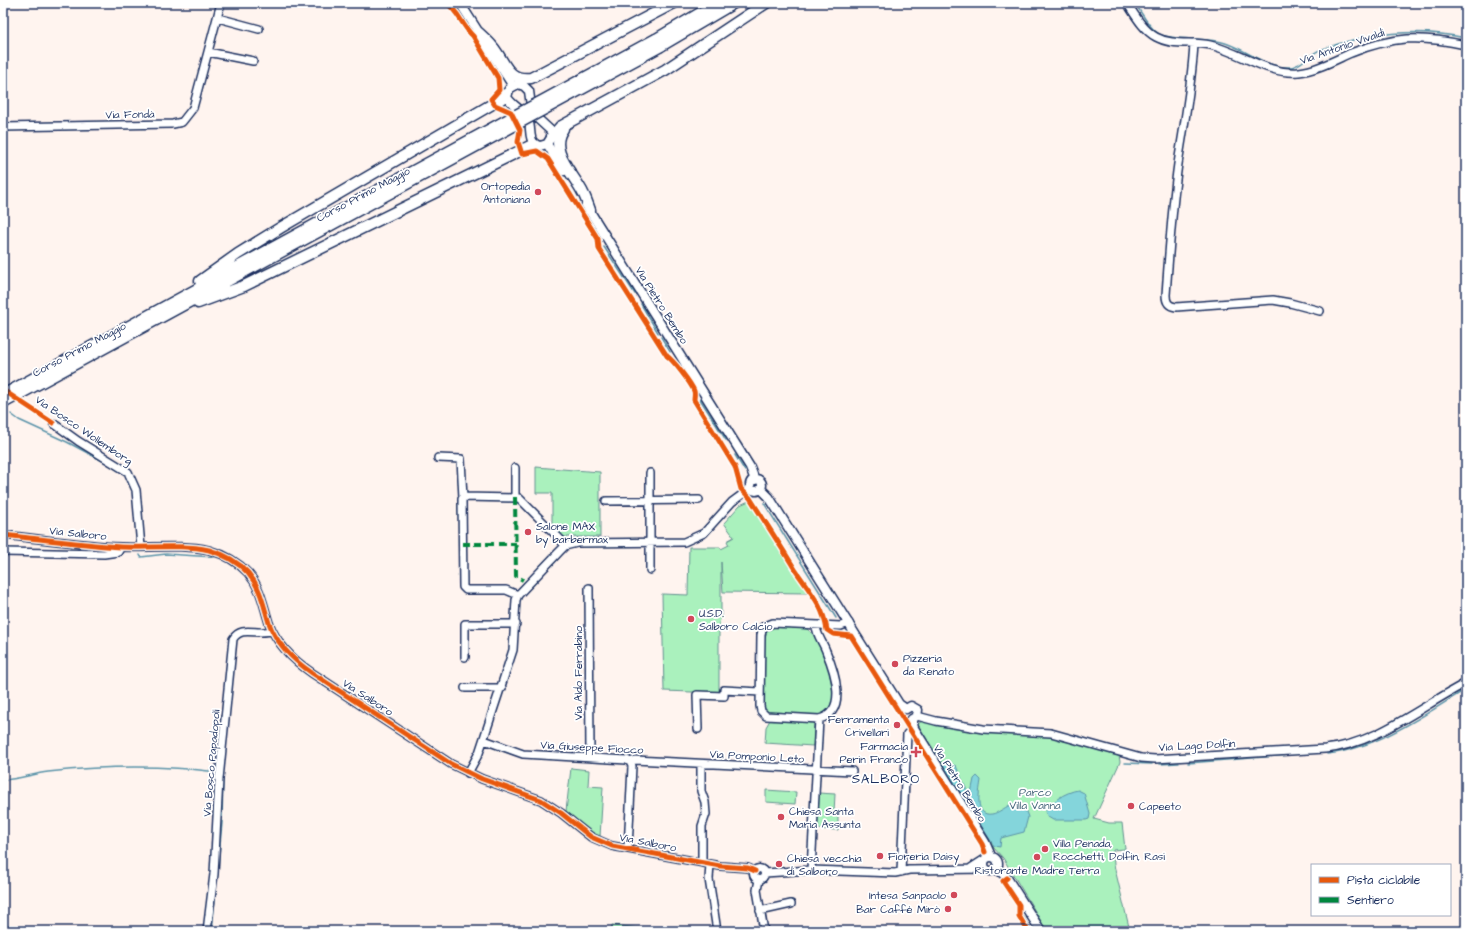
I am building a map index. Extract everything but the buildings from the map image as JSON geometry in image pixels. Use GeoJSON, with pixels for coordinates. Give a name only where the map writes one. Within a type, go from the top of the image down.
{"type":"FeatureCollection","features":[{"type":"Feature","properties":{"kind":"highway"},"geometry":{"type":"LineString","coordinates":[[524,86],[532,82],[538,76],[674,3]]}},
{"type":"Feature","properties":{"kind":"highway","name":"Corso Primo Maggio"},"geometry":{"type":"LineString","coordinates":[[658,43],[717,3]]}},
{"type":"Feature","properties":{"kind":"highway","name":"Corso Primo Maggio"},"geometry":{"type":"LineString","coordinates":[[3,395],[139,325],[734,3]]}},
{"type":"Feature","properties":{"kind":"highway"},"geometry":{"type":"LineString","coordinates":[[549,140],[560,127],[566,126],[677,63],[766,3]]}},
{"type":"Feature","properties":{"kind":"highway"},"geometry":{"type":"LineString","coordinates":[[479,33],[493,46],[510,73],[519,78],[538,76]]}},
{"type":"Feature","properties":{"kind":"highway"},"geometry":{"type":"LineString","coordinates":[[139,325],[250,247],[434,137],[501,99],[510,89]]}},
{"type":"Feature","properties":{"kind":"highway"},"geometry":{"type":"LineString","coordinates":[[566,126],[558,139],[559,152],[583,193],[590,210]]}},
{"type":"Feature","properties":{"kind":"highway"},"geometry":{"type":"LineString","coordinates":[[139,325],[165,320],[189,307],[244,286],[534,144]]}},
{"type":"Feature","properties":{"kind":"highway","name":"Corso Primo Maggio"},"geometry":{"type":"LineString","coordinates":[[3,404],[139,325]]}},
{"type":"Feature","properties":{"kind":"main road"},"geometry":{"type":"LineString","coordinates":[[460,3],[479,33],[510,89],[510,102],[523,111],[529,122],[529,137],[534,144],[540,146],[549,140]]}},
{"type":"Feature","properties":{"kind":"main road"},"geometry":{"type":"LineString","coordinates":[[510,89],[518,84],[524,86]]}},
{"type":"Feature","properties":{"kind":"main road","name":"Via Pietro Bembo"},"geometry":{"type":"LineString","coordinates":[[524,86],[529,91],[531,106],[538,119],[549,127],[549,140],[590,210],[750,467],[755,480],[762,483],[761,489],[769,497],[899,704],[906,709],[907,717],[914,721],[985,842],[988,858],[984,864],[986,870]]}},
{"type":"Feature","properties":{"kind":"main road"},"geometry":{"type":"LineString","coordinates":[[755,480],[751,483],[751,488],[756,491],[761,489]]}},
{"type":"Feature","properties":{"kind":"main road","name":"Via Pietro Bembo"},"geometry":{"type":"LineString","coordinates":[[988,858],[998,861],[996,868],[1007,878],[1040,931]]}},
{"type":"Feature","properties":{"kind":"main road"},"geometry":{"type":"LineString","coordinates":[[986,870],[990,871],[996,868]]}},
{"type":"Feature","properties":{"kind":"street","name":"Via Fondà"},"geometry":{"type":"LineString","coordinates":[[3,127],[173,124],[182,122],[193,108],[221,3]]}},
{"type":"Feature","properties":{"kind":"street","name":"Via Antonio Vivaldi"},"geometry":{"type":"LineString","coordinates":[[1127,3],[1137,19],[1157,38],[1210,45],[1233,52],[1270,68],[1285,72],[1300,72],[1317,67],[1384,41],[1424,38],[1466,45]]}},
{"type":"Feature","properties":{"kind":"street"},"geometry":{"type":"LineString","coordinates":[[218,18],[259,29]]}},
{"type":"Feature","properties":{"kind":"street"},"geometry":{"type":"LineString","coordinates":[[1194,43],[1190,89],[1178,166],[1170,238],[1166,295],[1167,302],[1176,307],[1272,300],[1290,302],[1320,311]]}},
{"type":"Feature","properties":{"kind":"street"},"geometry":{"type":"LineString","coordinates":[[208,52],[253,61]]}},
{"type":"Feature","properties":{"kind":"street","name":"Via Bosco Wollemborg"},"geometry":{"type":"LineString","coordinates":[[53,423],[78,441],[128,472],[136,490],[141,547]]}},
{"type":"Feature","properties":{"kind":"street"},"geometry":{"type":"LineString","coordinates":[[438,458],[461,459],[463,498],[463,587],[466,590],[510,591],[518,595]]}},
{"type":"Feature","properties":{"kind":"street"},"geometry":{"type":"LineString","coordinates":[[515,468],[515,497]]}},
{"type":"Feature","properties":{"kind":"street"},"geometry":{"type":"LineString","coordinates":[[650,473],[650,570]]}},
{"type":"Feature","properties":{"kind":"street"},"geometry":{"type":"LineString","coordinates":[[468,773],[484,740],[513,650],[516,624],[516,600],[518,595],[565,546],[577,543],[675,543],[694,538],[704,533],[738,497],[751,488]]}},
{"type":"Feature","properties":{"kind":"street"},"geometry":{"type":"LineString","coordinates":[[463,498],[518,498],[532,510],[565,546]]}},
{"type":"Feature","properties":{"kind":"street"},"geometry":{"type":"LineString","coordinates":[[606,501],[699,500]]}},
{"type":"Feature","properties":{"kind":"street","name":"Via Salboro"},"geometry":{"type":"LineString","coordinates":[[3,535],[121,547],[208,550],[218,552],[235,562],[247,572],[258,588],[272,630],[281,645],[301,666],[451,764],[468,773],[541,800],[561,813],[590,837],[612,846],[702,863],[748,868],[755,872],[761,869],[765,873],[810,870],[901,872],[909,870],[948,870],[970,868],[986,870]]}},
{"type":"Feature","properties":{"kind":"street","name":"Via Salboro"},"geometry":{"type":"LineString","coordinates":[[3,552],[104,554],[118,552],[121,547]]}},
{"type":"Feature","properties":{"kind":"street","name":"Via Aldo Ferrabino"},"geometry":{"type":"LineString","coordinates":[[589,588],[590,757]]}},
{"type":"Feature","properties":{"kind":"street"},"geometry":{"type":"LineString","coordinates":[[816,625],[817,634],[826,650],[831,666],[837,699],[833,711],[824,718],[820,719],[766,716],[761,711],[760,692],[761,635],[763,627],[773,623],[841,626],[848,624]]}},
{"type":"Feature","properties":{"kind":"street"},"geometry":{"type":"LineString","coordinates":[[465,657],[464,624],[516,624]]}},
{"type":"Feature","properties":{"kind":"street","name":"Via Bosco Papadopoli"},"geometry":{"type":"LineString","coordinates":[[207,931],[214,874],[219,779],[233,639],[236,634],[240,632],[263,633],[272,630]]}},
{"type":"Feature","properties":{"kind":"street","name":"Via Lago Dolfin"},"geometry":{"type":"LineString","coordinates":[[914,721],[936,721],[983,729],[1051,733],[1141,758],[1155,759],[1297,749],[1339,748],[1365,738],[1408,717],[1466,683]]}},
{"type":"Feature","properties":{"kind":"street"},"geometry":{"type":"LineString","coordinates":[[465,688],[502,688]]}},
{"type":"Feature","properties":{"kind":"street"},"geometry":{"type":"LineString","coordinates":[[698,728],[697,695],[724,696],[724,690],[760,692]]}},
{"type":"Feature","properties":{"kind":"street","name":"Via Pomponio Leto"},"geometry":{"type":"LineString","coordinates":[[810,870],[820,719]]}},
{"type":"Feature","properties":{"kind":"street"},"geometry":{"type":"LineString","coordinates":[[901,872],[908,734],[914,721]]}},
{"type":"Feature","properties":{"kind":"street","name":"Via Giuseppe Fiocco"},"geometry":{"type":"LineString","coordinates":[[484,740],[523,754],[590,757],[630,762],[635,760],[701,764]]}},
{"type":"Feature","properties":{"kind":"street"},"geometry":{"type":"LineString","coordinates":[[628,849],[632,766],[630,762]]}},
{"type":"Feature","properties":{"kind":"street","name":"Via Pomponio Leto"},"geometry":{"type":"LineString","coordinates":[[702,863],[702,826],[706,814],[705,802],[701,791],[701,764],[852,771]]}},
{"type":"Feature","properties":{"kind":"street","name":"Via Salboro"},"geometry":{"type":"LineString","coordinates":[[970,868],[988,858]]}},
{"type":"Feature","properties":{"kind":"street"},"geometry":{"type":"LineString","coordinates":[[710,864],[709,879],[716,931]]}},
{"type":"Feature","properties":{"kind":"street"},"geometry":{"type":"LineString","coordinates":[[755,872],[754,877],[759,880]]}},
{"type":"Feature","properties":{"kind":"street"},"geometry":{"type":"LineString","coordinates":[[759,880],[764,878],[765,873]]}},
{"type":"Feature","properties":{"kind":"street"},"geometry":{"type":"LineString","coordinates":[[759,880],[757,890],[764,931]]}},
{"type":"Feature","properties":{"kind":"street"},"geometry":{"type":"LineString","coordinates":[[760,911],[791,904]]}},
{"type":"Feature","properties":{"kind":"green space"},"geometry":{"type":"Polygon","coordinates":[[[536,467],[600,472],[600,537],[564,537],[552,525],[552,493],[536,493],[536,467]]]}},
{"type":"Feature","properties":{"kind":"green space"},"geometry":{"type":"Polygon","coordinates":[[[749,501],[809,593],[723,592],[721,562],[719,693],[664,691],[662,594],[688,595],[689,547],[720,547],[721,549],[729,545],[727,541],[734,537],[724,523],[740,505],[749,501]]]}},
{"type":"Feature","properties":{"kind":"green space"},"geometry":{"type":"Polygon","coordinates":[[[773,626],[807,629],[814,635],[819,643],[826,661],[834,699],[830,708],[821,715],[773,714],[766,712],[764,707],[764,636],[766,629],[773,626]]]}},
{"type":"Feature","properties":{"kind":"green space"},"geometry":{"type":"Polygon","coordinates":[[[770,720],[814,723],[813,746],[765,743],[766,727],[770,720]]]}},
{"type":"Feature","properties":{"kind":"green space","name":"Parco Villa Vanna"},"geometry":{"type":"Polygon","coordinates":[[[922,721],[987,731],[1043,734],[1119,755],[1120,762],[1094,819],[1109,823],[1122,823],[1125,849],[1113,850],[1114,865],[1130,931],[1047,931],[1003,858],[992,846],[918,730],[918,724],[922,721]]]}},
{"type":"Feature","properties":{"kind":"green space"},"geometry":{"type":"Polygon","coordinates":[[[571,768],[589,770],[588,786],[603,787],[600,837],[587,829],[566,811],[571,768]]]}},
{"type":"Feature","properties":{"kind":"green space"},"geometry":{"type":"Polygon","coordinates":[[[766,790],[796,792],[795,804],[766,802],[766,790]]]}},
{"type":"Feature","properties":{"kind":"green space"},"geometry":{"type":"Polygon","coordinates":[[[819,793],[835,794],[834,813],[838,814],[838,830],[817,829],[819,793]]]}},
{"type":"Feature","properties":{"kind":"green space"},"geometry":{"type":"Polygon","coordinates":[[[612,925],[640,928],[640,931],[611,931],[612,925]]]}},
{"type":"Feature","properties":{"kind":"water"},"geometry":{"type":"Polygon","coordinates":[[[946,763],[956,766],[968,793],[971,793],[974,779],[977,776],[981,780],[979,802],[982,811],[986,814],[999,812],[1010,805],[1025,809],[1028,817],[1024,832],[1001,838],[1000,847],[994,846],[943,765],[946,763]]]}},
{"type":"Feature","properties":{"kind":"water"},"geometry":{"type":"Polygon","coordinates":[[[1078,790],[1084,793],[1090,814],[1089,819],[1053,820],[1048,817],[1045,812],[1051,804],[1064,795],[1078,790]]]}},
{"type":"Feature","properties":{"kind":"waterway"},"geometry":{"type":"LineString","coordinates":[[1135,3],[1148,24],[1159,34],[1172,38],[1222,42],[1238,48],[1272,65],[1281,67],[1297,65],[1320,50],[1355,39],[1374,36],[1411,32],[1466,38]]}},
{"type":"Feature","properties":{"kind":"waterway"},"geometry":{"type":"LineString","coordinates":[[604,247],[635,294]]}},
{"type":"Feature","properties":{"kind":"waterway"},"geometry":{"type":"LineString","coordinates":[[641,304],[658,333]]}},
{"type":"Feature","properties":{"kind":"waterway"},"geometry":{"type":"LineString","coordinates":[[661,337],[670,352]]}},
{"type":"Feature","properties":{"kind":"waterway"},"geometry":{"type":"LineString","coordinates":[[700,399],[726,440]]}},
{"type":"Feature","properties":{"kind":"waterway"},"geometry":{"type":"LineString","coordinates":[[11,414],[19,420],[67,442],[114,467]]}},
{"type":"Feature","properties":{"kind":"waterway"},"geometry":{"type":"LineString","coordinates":[[735,455],[745,471]]}},
{"type":"Feature","properties":{"kind":"waterway"},"geometry":{"type":"LineString","coordinates":[[764,503],[836,618]]}},
{"type":"Feature","properties":{"kind":"waterway"},"geometry":{"type":"LineString","coordinates":[[140,555],[141,557],[166,554],[214,557]]}},
{"type":"Feature","properties":{"kind":"waterway"},"geometry":{"type":"LineString","coordinates":[[1327,754],[1346,751],[1382,738],[1417,720],[1466,689]]}},
{"type":"Feature","properties":{"kind":"waterway"},"geometry":{"type":"LineString","coordinates":[[1188,763],[1290,755]]}},
{"type":"Feature","properties":{"kind":"waterway"},"geometry":{"type":"LineString","coordinates":[[1125,763],[1152,764]]}},
{"type":"Feature","properties":{"kind":"waterway"},"geometry":{"type":"LineString","coordinates":[[1160,764],[1179,763]]}},
{"type":"Feature","properties":{"kind":"waterway"},"geometry":{"type":"LineString","coordinates":[[3,780],[48,772],[90,768],[154,767],[217,772]]}},
{"type":"Feature","properties":{"kind":"waterway"},"geometry":{"type":"LineString","coordinates":[[212,931],[222,823],[223,773]]}},
{"type":"Feature","properties":{"kind":"waterway"},"geometry":{"type":"LineString","coordinates":[[1021,913],[1032,931]]}},
{"type":"Feature","properties":{"kind":"marked path"},"geometry":{"type":"LineString","coordinates":[[515,497],[516,576],[523,580]]}},
{"type":"Feature","properties":{"kind":"marked path"},"geometry":{"type":"LineString","coordinates":[[462,544],[516,544]]}},
{"type":"Feature","properties":{"kind":"cycle path"},"geometry":{"type":"LineString","coordinates":[[446,3],[454,10],[473,36],[498,78],[499,90],[491,99],[495,105],[511,112],[520,130],[518,142],[522,154],[537,151],[548,159],[598,239],[599,249],[667,356],[686,377],[692,387],[694,392],[694,400],[735,467],[741,489],[750,498],[815,599],[822,613],[827,630],[833,634],[851,636],[982,844],[985,852]]}},
{"type":"Feature","properties":{"kind":"cycle path"},"geometry":{"type":"LineString","coordinates":[[3,390],[53,423]]}},
{"type":"Feature","properties":{"kind":"cycle path"},"geometry":{"type":"LineString","coordinates":[[3,535],[106,546],[188,547],[209,550],[220,554],[240,565],[256,584],[272,631],[281,645],[298,663],[451,764],[482,779],[541,800],[561,813],[591,837],[612,846],[720,866],[748,868],[755,871]]}},
{"type":"Feature","properties":{"kind":"cycle path"},"geometry":{"type":"LineString","coordinates":[[1007,878],[1003,881],[1019,905],[1019,916],[1028,931]]}},
{"type":"Feature","properties":{"kind":"place","name":"Ortopedia Antoniana"},"geometry":{"type":"Point","coordinates":[538,192]}},
{"type":"Feature","properties":{"kind":"place","name":"Salone MAX by barbermax"},"geometry":{"type":"Point","coordinates":[528,532]}},
{"type":"Feature","properties":{"kind":"place","name":"U.S.D. Salboro Calcio"},"geometry":{"type":"Point","coordinates":[691,619]}},
{"type":"Feature","properties":{"kind":"place","name":"Pizzeria da Renato"},"geometry":{"type":"Point","coordinates":[895,664]}},
{"type":"Feature","properties":{"kind":"place","name":"Ferramenta Crivellari"},"geometry":{"type":"Point","coordinates":[897,725]}},
{"type":"Feature","properties":{"kind":"place","name":"Farmacia Perin Franco"},"geometry":{"type":"Point","coordinates":[916,752]}},
{"type":"Feature","properties":{"kind":"place","name":"Capeeto"},"geometry":{"type":"Point","coordinates":[1131,806]}},
{"type":"Feature","properties":{"kind":"place","name":"Chiesa Santa Maria Assunta"},"geometry":{"type":"Point","coordinates":[781,817]}},
{"type":"Feature","properties":{"kind":"place","name":"Villa Penada, Rocchetti, Dolfin, Rasi"},"geometry":{"type":"Point","coordinates":[1045,849]}},
{"type":"Feature","properties":{"kind":"place","name":"Fioreria Daisy"},"geometry":{"type":"Point","coordinates":[880,856]}},
{"type":"Feature","properties":{"kind":"place","name":"Ristorante Madre Terra"},"geometry":{"type":"Point","coordinates":[1037,857]}},
{"type":"Feature","properties":{"kind":"place","name":"Chiesa vecchia di Salboro"},"geometry":{"type":"Point","coordinates":[779,864]}},
{"type":"Feature","properties":{"kind":"place","name":"Intesa Sanpaolo"},"geometry":{"type":"Point","coordinates":[954,895]}},
{"type":"Feature","properties":{"kind":"place","name":"Bar Caffè Mirò"},"geometry":{"type":"Point","coordinates":[948,909]}},
{"type":"Feature","properties":{"kind":"district","name":"SALBORO"},"geometry":{"type":"Point","coordinates":[886,778]}}]}
